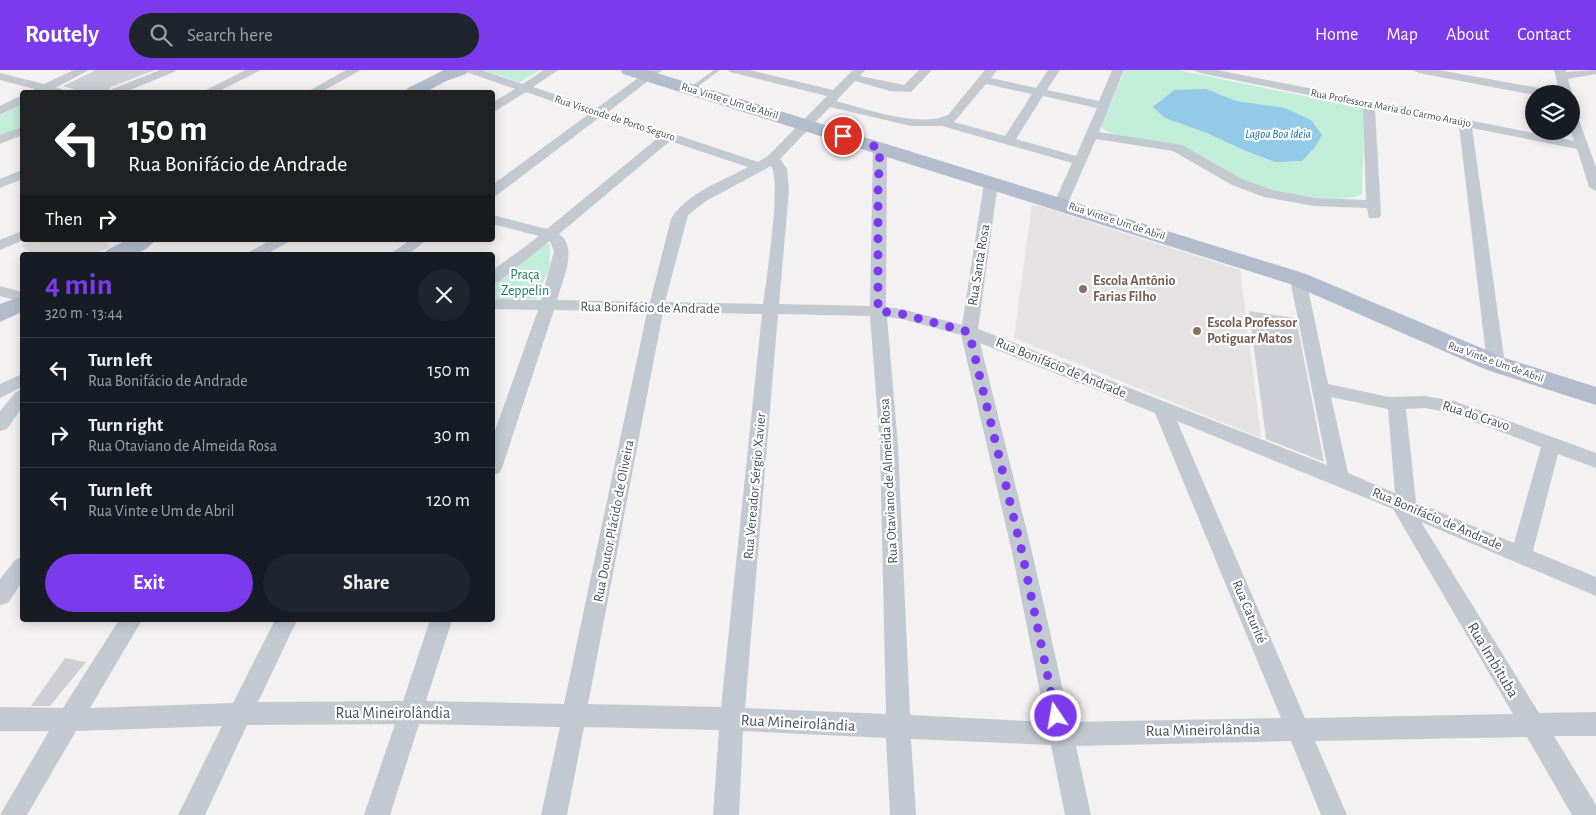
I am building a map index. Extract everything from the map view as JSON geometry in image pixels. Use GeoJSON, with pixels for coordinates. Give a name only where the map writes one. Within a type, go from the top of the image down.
{"type":"FeatureCollection","features":[{"type":"Feature","properties":{"kind":"main road"},"geometry":{"type":"LineString","coordinates":[[417,90],[443,74],[460,70]]}},
{"type":"Feature","properties":{"kind":"main road","name":"Rua Vinte e Um de Abril"},"geometry":{"type":"LineString","coordinates":[[629,70],[652,73],[691,89],[1298,278],[1496,364],[1596,396]]}},
{"type":"Feature","properties":{"kind":"main road"},"geometry":{"type":"LineString","coordinates":[[121,252],[140,242]]}},
{"type":"Feature","properties":{"kind":"main road"},"geometry":{"type":"LineString","coordinates":[[0,314],[20,304]]}},
{"type":"Feature","properties":{"kind":"street"},"geometry":{"type":"LineString","coordinates":[[0,76],[41,90],[83,70]]}},
{"type":"Feature","properties":{"kind":"street"},"geometry":{"type":"LineString","coordinates":[[121,90],[170,70]]}},
{"type":"Feature","properties":{"kind":"street"},"geometry":{"type":"LineString","coordinates":[[212,90],[256,70]]}},
{"type":"Feature","properties":{"kind":"street"},"geometry":{"type":"LineString","coordinates":[[317,90],[355,70]]}},
{"type":"Feature","properties":{"kind":"street","name":"Rua Visconde de Porto Seguro"},"geometry":{"type":"LineString","coordinates":[[470,70],[668,136],[767,163]]}},
{"type":"Feature","properties":{"kind":"street"},"geometry":{"type":"LineString","coordinates":[[495,107],[552,70]]}},
{"type":"Feature","properties":{"kind":"street"},"geometry":{"type":"LineString","coordinates":[[734,70],[914,122],[944,123],[1080,161]]}},
{"type":"Feature","properties":{"kind":"street"},"geometry":{"type":"LineString","coordinates":[[856,72],[890,87],[907,89],[926,70]]}},
{"type":"Feature","properties":{"kind":"street"},"geometry":{"type":"LineString","coordinates":[[1008,141],[1054,70]]}},
{"type":"Feature","properties":{"kind":"street"},"geometry":{"type":"LineString","coordinates":[[1061,203],[1092,135],[1118,70]]}},
{"type":"Feature","properties":{"kind":"street","name":"Rua Professora Maria do Carmo Araújo"},"geometry":{"type":"LineString","coordinates":[[1200,70],[1582,146]]}},
{"type":"Feature","properties":{"kind":"street"},"geometry":{"type":"LineString","coordinates":[[1419,70],[1525,89]]}},
{"type":"Feature","properties":{"kind":"street","name":"Rua Doutor Plácido de Oliveira"},"geometry":{"type":"LineString","coordinates":[[554,815],[576,715],[656,308],[676,227],[682,212],[690,205],[767,163],[856,72]]}},
{"type":"Feature","properties":{"kind":"street"},"geometry":{"type":"LineString","coordinates":[[1561,73],[1596,72]]}},
{"type":"Feature","properties":{"kind":"street"},"geometry":{"type":"LineString","coordinates":[[495,190],[652,73]]}},
{"type":"Feature","properties":{"kind":"street"},"geometry":{"type":"LineString","coordinates":[[944,123],[952,118],[987,75],[1040,92],[1104,106]]}},
{"type":"Feature","properties":{"kind":"street"},"geometry":{"type":"LineString","coordinates":[[0,111],[20,101]]}},
{"type":"Feature","properties":{"kind":"street"},"geometry":{"type":"LineString","coordinates":[[1092,135],[1177,148],[1238,182],[1269,194],[1373,210],[1370,104]]}},
{"type":"Feature","properties":{"kind":"street"},"geometry":{"type":"LineString","coordinates":[[1465,123],[1496,364]]}},
{"type":"Feature","properties":{"kind":"street"},"geometry":{"type":"LineString","coordinates":[[0,140],[20,132]]}},
{"type":"Feature","properties":{"kind":"street"},"geometry":{"type":"LineString","coordinates":[[495,277],[550,234],[668,136]]}},
{"type":"Feature","properties":{"kind":"street"},"geometry":{"type":"LineString","coordinates":[[1580,140],[1594,173],[1596,187]]}},
{"type":"Feature","properties":{"kind":"street","name":"Rua Otaviano de Almeida Rosa"},"geometry":{"type":"LineString","coordinates":[[880,148],[878,311],[889,446],[898,728],[904,815]]}},
{"type":"Feature","properties":{"kind":"street","name":"Rua Vereador Sérgio Xavier"},"geometry":{"type":"LineString","coordinates":[[726,815],[732,719],[762,405],[769,309],[782,190],[780,169],[767,163]]}},
{"type":"Feature","properties":{"kind":"street"},"geometry":{"type":"LineString","coordinates":[[0,184],[20,175]]}},
{"type":"Feature","properties":{"kind":"street","name":"Rua Santa Rosa"},"geometry":{"type":"LineString","coordinates":[[992,183],[969,332],[1022,552],[1078,815]]}},
{"type":"Feature","properties":{"kind":"street"},"geometry":{"type":"LineString","coordinates":[[495,220],[550,234],[558,240],[562,251],[547,306],[495,459]]}},
{"type":"Feature","properties":{"kind":"street"},"geometry":{"type":"LineString","coordinates":[[0,246],[20,237]]}},
{"type":"Feature","properties":{"kind":"street"},"geometry":{"type":"LineString","coordinates":[[260,252],[278,242]]}},
{"type":"Feature","properties":{"kind":"street"},"geometry":{"type":"LineString","coordinates":[[402,252],[417,242]]}},
{"type":"Feature","properties":{"kind":"street"},"geometry":{"type":"LineString","coordinates":[[1298,278],[1339,478]]}},
{"type":"Feature","properties":{"kind":"street"},"geometry":{"type":"LineString","coordinates":[[0,292],[20,297]]}},
{"type":"Feature","properties":{"kind":"street","name":"Rua Bonifácio de Andrade"},"geometry":{"type":"LineString","coordinates":[[495,304],[878,311],[909,316],[969,332],[1339,478],[1596,586]]}},
{"type":"Feature","properties":{"kind":"street"},"geometry":{"type":"LineString","coordinates":[[0,392],[20,381]]}},
{"type":"Feature","properties":{"kind":"street","name":"Rua do Cravo"},"geometry":{"type":"LineString","coordinates":[[1322,389],[1370,401],[1397,404],[1426,402],[1454,407],[1596,461]]}},
{"type":"Feature","properties":{"kind":"street"},"geometry":{"type":"LineString","coordinates":[[0,424],[20,399]]}},
{"type":"Feature","properties":{"kind":"street"},"geometry":{"type":"LineString","coordinates":[[1397,404],[1403,505]]}},
{"type":"Feature","properties":{"kind":"street","name":"Rua Caturité"},"geometry":{"type":"LineString","coordinates":[[1163,409],[1334,815]]}},
{"type":"Feature","properties":{"kind":"street"},"geometry":{"type":"LineString","coordinates":[[1521,555],[1551,444]]}},
{"type":"Feature","properties":{"kind":"street","name":"Rua Imbituba"},"geometry":{"type":"LineString","coordinates":[[1403,505],[1586,815]]}},
{"type":"Feature","properties":{"kind":"street"},"geometry":{"type":"LineString","coordinates":[[0,596],[20,569]]}},
{"type":"Feature","properties":{"kind":"street"},"geometry":{"type":"LineString","coordinates":[[13,815],[130,622]]}},
{"type":"Feature","properties":{"kind":"street"},"geometry":{"type":"LineString","coordinates":[[191,815],[285,622]]}},
{"type":"Feature","properties":{"kind":"street"},"geometry":{"type":"LineString","coordinates":[[377,815],[440,622]]}},
{"type":"Feature","properties":{"kind":"street","name":"Rua Mineirolândia"},"geometry":{"type":"LineString","coordinates":[[0,719],[69,720],[240,714],[411,712],[732,719],[1060,734],[1298,728],[1596,724]]}},
{"type":"Feature","properties":{"kind":"lane"},"geometry":{"type":"LineString","coordinates":[[691,89],[717,70]]}},
{"type":"Feature","properties":{"kind":"shaded area"},"geometry":{"type":"Polygon","coordinates":[[[1032,204],[1240,270],[1261,438],[1014,338],[1032,204]]]}},
{"type":"Feature","properties":{"kind":"shaded area"},"geometry":{"type":"Polygon","coordinates":[[[30,242],[104,242],[111,246],[99,252],[30,252],[21,246],[30,242]]]}},
{"type":"Feature","properties":{"kind":"green space"},"geometry":{"type":"Polygon","coordinates":[[[482,70],[540,70],[520,82],[482,70]]]}},
{"type":"Feature","properties":{"kind":"green space"},"geometry":{"type":"Polygon","coordinates":[[[1125,70],[1177,70],[1362,108],[1365,110],[1362,194],[1338,199],[1323,199],[1260,189],[1249,185],[1189,152],[1129,139],[1108,132],[1101,127],[1125,70]]]}},
{"type":"Feature","properties":{"kind":"green space"},"geometry":{"type":"Polygon","coordinates":[[[20,105],[20,128],[0,136],[0,116],[20,105]]]}},
{"type":"Feature","properties":{"kind":"green space","name":"Praça Zeppelin"},"geometry":{"type":"Polygon","coordinates":[[[545,244],[550,244],[550,266],[536,299],[495,300],[495,283],[545,244]]]}},
{"type":"Feature","properties":{"kind":"water","name":"Lagoa Boa Ideia"},"geometry":{"type":"Polygon","coordinates":[[[1206,89],[1236,101],[1285,108],[1311,120],[1322,135],[1315,147],[1302,161],[1275,162],[1207,133],[1165,118],[1153,107],[1174,90],[1206,89]]]}},
{"type":"Feature","properties":{"kind":"building"},"geometry":{"type":"Polygon","coordinates":[[[96,70],[155,70],[111,87],[109,90],[76,90],[63,86],[96,70]]]}},
{"type":"Feature","properties":{"kind":"building"},"geometry":{"type":"Polygon","coordinates":[[[1249,311],[1296,318],[1324,462],[1266,439],[1249,311]]]}},
{"type":"Feature","properties":{"kind":"building"},"geometry":{"type":"Polygon","coordinates":[[[65,658],[86,662],[50,706],[31,706],[65,658]]]}},
{"type":"Feature","properties":{"kind":"place","name":"Escola Antônio Farias Filho"},"geometry":{"type":"Point","coordinates":[1083,289]}},
{"type":"Feature","properties":{"kind":"place","name":"Escola Professor Potiguar Matos"},"geometry":{"type":"Point","coordinates":[1197,331]}},
{"type":"Feature","properties":{"kind":"route"},"geometry":{"type":"LineString","coordinates":[[843,136],[880,148],[878,311],[902,314],[969,332],[1022,552],[1056,716]]}}]}
